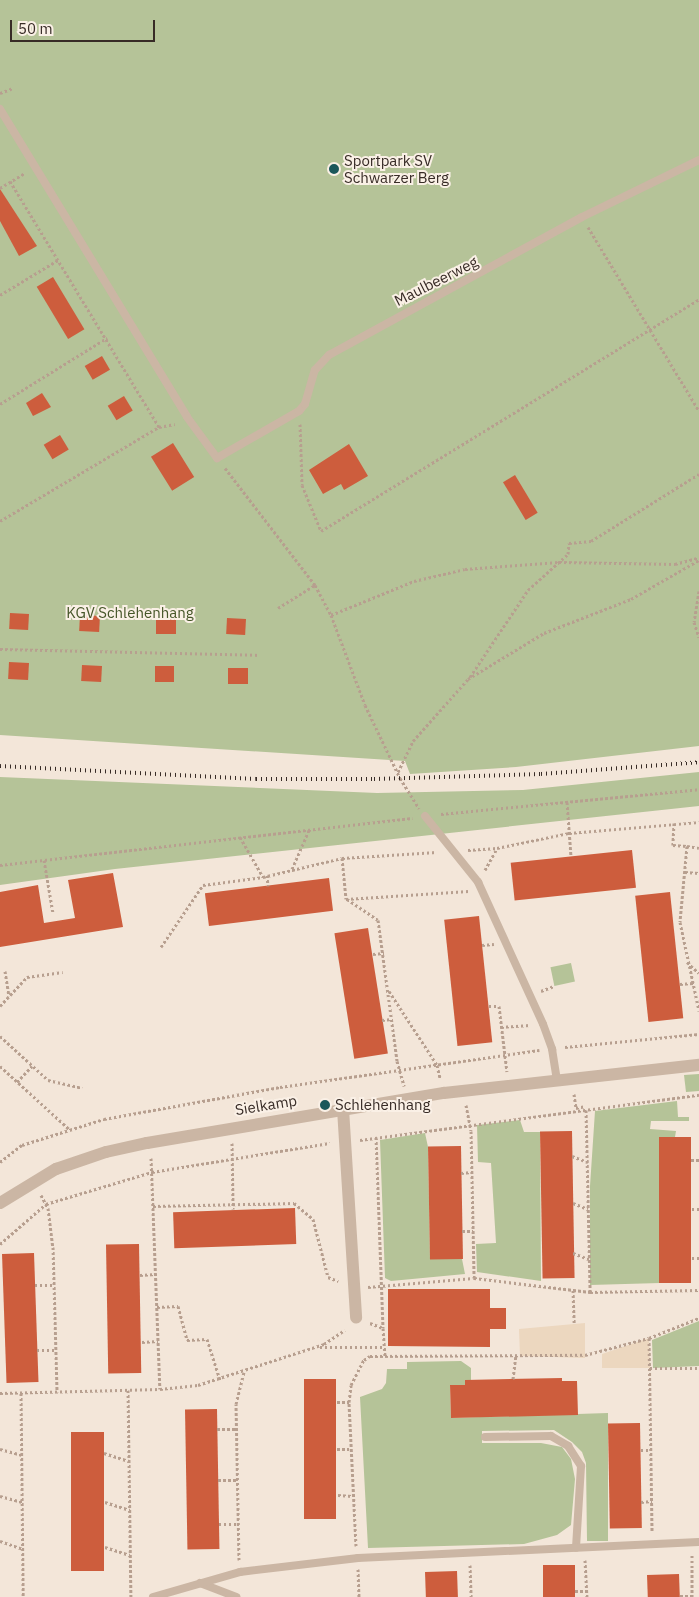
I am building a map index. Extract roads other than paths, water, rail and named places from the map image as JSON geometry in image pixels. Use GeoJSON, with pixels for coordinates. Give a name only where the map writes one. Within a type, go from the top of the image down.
{"type":"FeatureCollection","features":[{"type":"Feature","properties":{"kind":"street","name":"Sielkamp"},"geometry":{"type":"LineString","coordinates":[[0,1203],[56,1169],[106,1152],[343,1109],[444,1094],[699,1065]]}},
{"type":"Feature","properties":{"kind":"street"},"geometry":{"type":"LineString","coordinates":[[343,1109],[356,1318]]}},
{"type":"Feature","properties":{"kind":"lane","name":"Maulbeerweg"},"geometry":{"type":"LineString","coordinates":[[0,109],[187,417],[217,458],[299,411],[305,404],[316,370],[329,355],[582,217],[699,160]]}},
{"type":"Feature","properties":{"kind":"lane"},"geometry":{"type":"LineString","coordinates":[[425,816],[478,882],[530,994],[552,1049],[557,1080]]}},
{"type":"Feature","properties":{"kind":"lane"},"geometry":{"type":"LineString","coordinates":[[485,1437],[550,1436],[568,1446],[581,1466],[580,1548]]}},
{"type":"Feature","properties":{"kind":"lane"},"geometry":{"type":"LineString","coordinates":[[153,1597],[240,1572],[358,1558],[695,1542]]}},
{"type":"Feature","properties":{"kind":"lane"},"geometry":{"type":"LineString","coordinates":[[200,1584],[236,1597]]}},
{"type":"Feature","properties":{"kind":"railway"},"geometry":{"type":"LineString","coordinates":[[0,766],[256,779],[374,779],[541,774],[699,762]]}},
{"type":"Feature","properties":{"kind":"place","name":"Sportpark SV Schwarzer Berg"},"geometry":{"type":"Point","coordinates":[334,169]}},
{"type":"Feature","properties":{"kind":"place","name":"Schlehenhang"},"geometry":{"type":"Point","coordinates":[325,1105]}},
{"type":"Feature","properties":{"kind":"park label","name":"KGV Schlehenhang"},"geometry":{"type":"Point","coordinates":[130,613]}}]}
